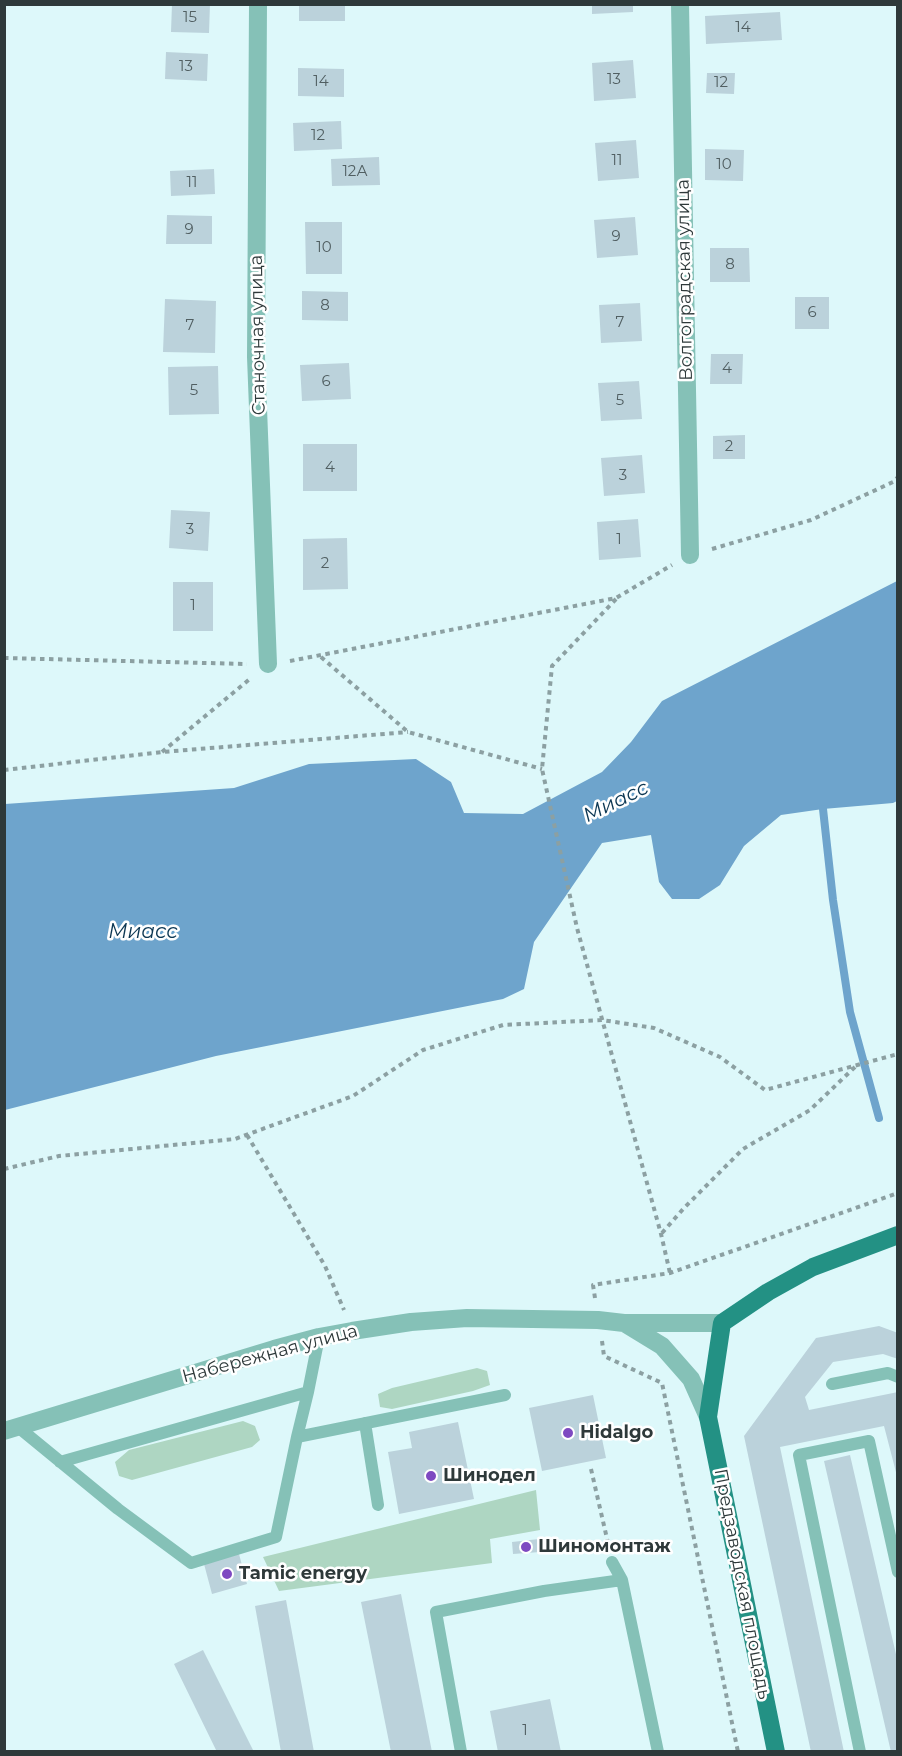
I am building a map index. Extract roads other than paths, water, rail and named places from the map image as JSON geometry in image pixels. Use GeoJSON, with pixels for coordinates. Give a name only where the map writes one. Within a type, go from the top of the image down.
{"type":"FeatureCollection","features":[{"type":"Feature","properties":{"kind":"main road"},"geometry":{"type":"LineString","coordinates":[[722,1323],[768,1292],[813,1267],[897,1234]]}},
{"type":"Feature","properties":{"kind":"main road","name":"Предзаводская площадь"},"geometry":{"type":"LineString","coordinates":[[722,1323],[708,1417],[776,1752]]}},
{"type":"Feature","properties":{"kind":"street","name":"Станочная улица"},"geometry":{"type":"LineString","coordinates":[[258,4],[256,357],[268,664]]}},
{"type":"Feature","properties":{"kind":"street","name":"Волгоградская улица"},"geometry":{"type":"LineString","coordinates":[[680,4],[690,555]]}},
{"type":"Feature","properties":{"kind":"street","name":"Набережная улица"},"geometry":{"type":"LineString","coordinates":[[11,1429],[319,1337],[411,1322],[468,1318],[598,1320],[624,1323],[722,1323]]}},
{"type":"Feature","properties":{"kind":"street"},"geometry":{"type":"LineString","coordinates":[[624,1323],[662,1346],[691,1379],[708,1417]]}},
{"type":"Feature","properties":{"kind":"lane"},"geometry":{"type":"LineString","coordinates":[[11,1429],[60,1462],[118,1509],[191,1563],[276,1537],[319,1337]]}},
{"type":"Feature","properties":{"kind":"lane"},"geometry":{"type":"LineString","coordinates":[[832,1383],[888,1373],[897,1377]]}},
{"type":"Feature","properties":{"kind":"lane"},"geometry":{"type":"LineString","coordinates":[[60,1462],[308,1392]]}},
{"type":"Feature","properties":{"kind":"lane"},"geometry":{"type":"LineString","coordinates":[[297,1437],[505,1395]]}},
{"type":"Feature","properties":{"kind":"lane"},"geometry":{"type":"LineString","coordinates":[[364,1423],[378,1505]]}},
{"type":"Feature","properties":{"kind":"lane"},"geometry":{"type":"LineString","coordinates":[[860,1752],[799,1455],[869,1441],[897,1572]]}},
{"type":"Feature","properties":{"kind":"lane"},"geometry":{"type":"LineString","coordinates":[[612,1562],[622,1580],[658,1752]]}},
{"type":"Feature","properties":{"kind":"lane"},"geometry":{"type":"LineString","coordinates":[[461,1752],[436,1612],[622,1580]]}},
{"type":"Feature","properties":{"kind":"water","name":"Миасс"},"geometry":{"type":"Polygon","coordinates":[[[897,581],[897,801],[781,815],[744,846],[720,885],[699,899],[672,899],[659,882],[651,835],[602,843],[534,942],[524,989],[503,999],[216,1056],[5,1110],[5,804],[234,788],[309,764],[416,759],[451,782],[464,813],[523,814],[602,772],[631,742],[662,701],[897,581]]]}},
{"type":"Feature","properties":{"kind":"waterway"},"geometry":{"type":"LineString","coordinates":[[823,809],[833,900],[850,1012],[879,1118]]}},
{"type":"Feature","properties":{"kind":"place","name":"Hidalgo"},"geometry":{"type":"Point","coordinates":[568,1433]}},
{"type":"Feature","properties":{"kind":"place","name":"Шинодел"},"geometry":{"type":"Point","coordinates":[431,1476]}},
{"type":"Feature","properties":{"kind":"place","name":"Шиномонтаж"},"geometry":{"type":"Point","coordinates":[526,1547]}},
{"type":"Feature","properties":{"kind":"place","name":"Tamic energy"},"geometry":{"type":"Point","coordinates":[227,1574]}}]}
